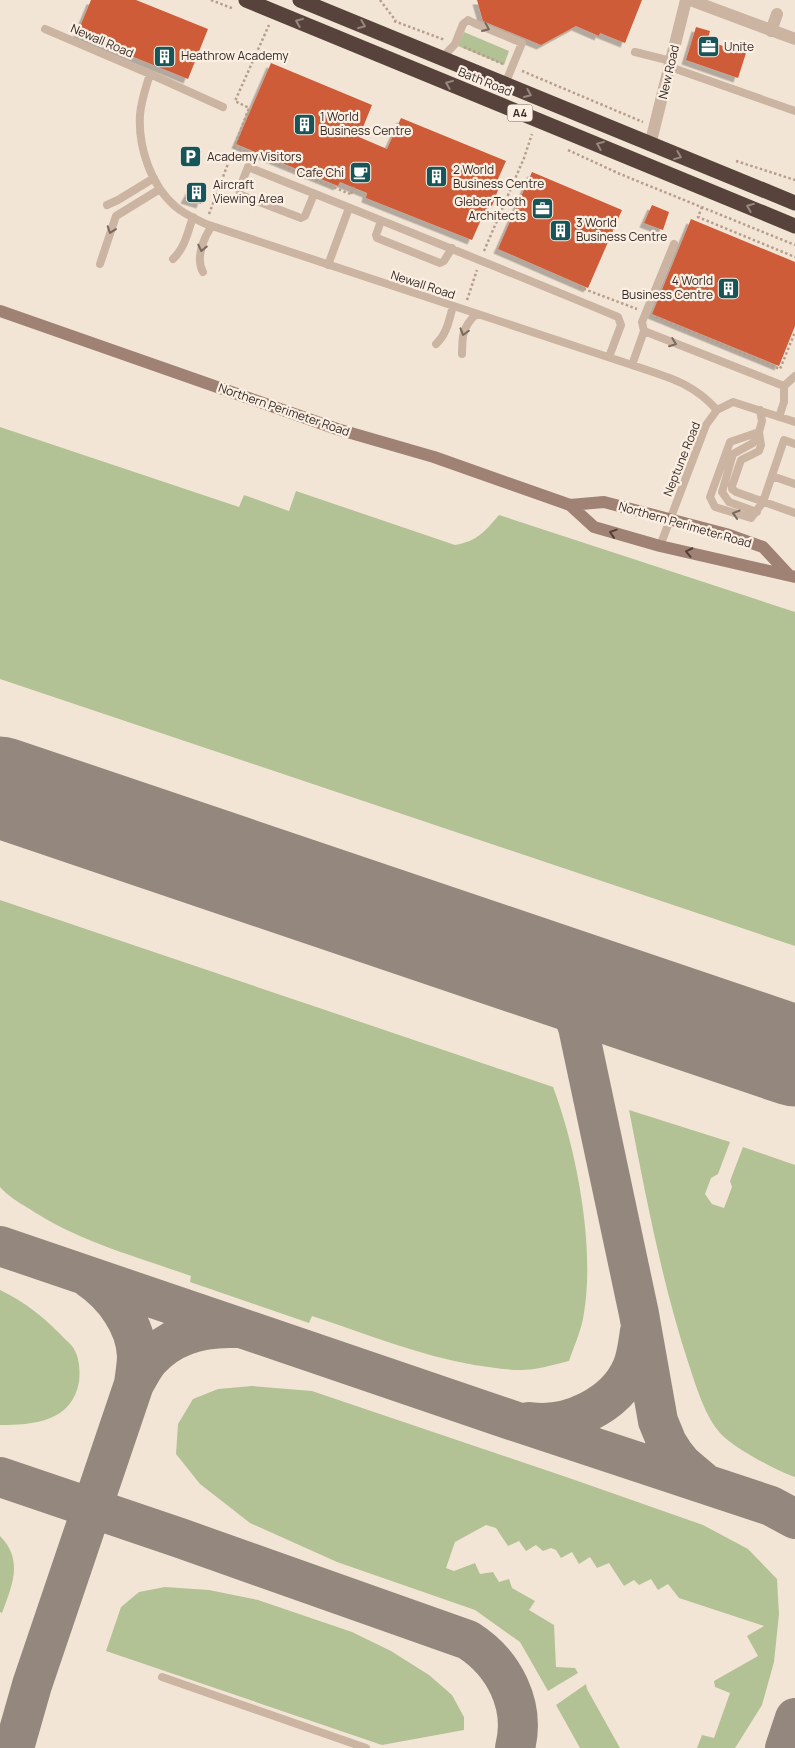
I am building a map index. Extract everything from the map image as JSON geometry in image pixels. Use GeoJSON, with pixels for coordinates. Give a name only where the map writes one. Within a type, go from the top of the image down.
{"type":"FeatureCollection","features":[{"type":"Feature","properties":{"kind":"highway","name":"Bath Road"},"geometry":{"type":"LineString","coordinates":[[246,0],[795,226]]}},
{"type":"Feature","properties":{"kind":"highway","name":"Bath Road"},"geometry":{"type":"LineString","coordinates":[[300,0],[795,203]]}},
{"type":"Feature","properties":{"kind":"street"},"geometry":{"type":"LineString","coordinates":[[688,0],[795,39]]}},
{"type":"Feature","properties":{"kind":"street","name":"New Road"},"geometry":{"type":"LineString","coordinates":[[650,144],[688,0]]}},
{"type":"Feature","properties":{"kind":"street"},"geometry":{"type":"LineString","coordinates":[[771,31],[777,14]]}},
{"type":"Feature","properties":{"kind":"street","name":"Northern Perimeter Road"},"geometry":{"type":"LineString","coordinates":[[0,311],[337,429],[434,457],[570,505],[594,528],[660,546],[753,568],[792,575]]}},
{"type":"Feature","properties":{"kind":"street","name":"Northern Perimeter Road"},"geometry":{"type":"LineString","coordinates":[[570,505],[604,502],[726,534],[763,547],[792,575]]}},
{"type":"Feature","properties":{"kind":"lane"},"geometry":{"type":"LineString","coordinates":[[442,58],[455,44],[463,24],[468,20],[522,43],[506,84]]}},
{"type":"Feature","properties":{"kind":"lane","name":"Newall Road"},"geometry":{"type":"LineString","coordinates":[[45,29],[223,107]]}},
{"type":"Feature","properties":{"kind":"lane"},"geometry":{"type":"LineString","coordinates":[[635,52],[795,110]]}},
{"type":"Feature","properties":{"kind":"lane","name":"Newall Road"},"geometry":{"type":"LineString","coordinates":[[150,74],[142,99],[140,134],[147,162],[154,178],[160,189],[176,207],[209,225],[609,357],[689,386],[706,397],[717,410]]}},
{"type":"Feature","properties":{"kind":"lane"},"geometry":{"type":"LineString","coordinates":[[314,194],[306,216],[301,218],[241,195],[239,190],[248,167],[481,259],[618,317],[621,325],[609,357]]}},
{"type":"Feature","properties":{"kind":"lane"},"geometry":{"type":"LineString","coordinates":[[107,205],[154,178]]}},
{"type":"Feature","properties":{"kind":"lane"},"geometry":{"type":"LineString","coordinates":[[100,264],[116,216],[160,189]]}},
{"type":"Feature","properties":{"kind":"lane"},"geometry":{"type":"LineString","coordinates":[[328,265],[349,208]]}},
{"type":"Feature","properties":{"kind":"lane"},"geometry":{"type":"LineString","coordinates":[[173,259],[178,254],[185,240],[193,217]]}},
{"type":"Feature","properties":{"kind":"lane"},"geometry":{"type":"LineString","coordinates":[[381,221],[376,235],[377,238],[440,263],[444,261],[452,248]]}},
{"type":"Feature","properties":{"kind":"lane"},"geometry":{"type":"LineString","coordinates":[[203,272],[200,255],[209,225]]}},
{"type":"Feature","properties":{"kind":"lane"},"geometry":{"type":"LineString","coordinates":[[632,365],[644,332],[642,322],[674,244]]}},
{"type":"Feature","properties":{"kind":"lane"},"geometry":{"type":"LineString","coordinates":[[436,344],[442,339],[453,306]]}},
{"type":"Feature","properties":{"kind":"lane"},"geometry":{"type":"LineString","coordinates":[[462,354],[462,341],[467,324],[476,314]]}},
{"type":"Feature","properties":{"kind":"lane"},"geometry":{"type":"LineString","coordinates":[[644,332],[784,386]]}},
{"type":"Feature","properties":{"kind":"lane"},"geometry":{"type":"LineString","coordinates":[[779,417],[784,402],[784,386],[795,376]]}},
{"type":"Feature","properties":{"kind":"lane"},"geometry":{"type":"LineString","coordinates":[[717,410],[733,402],[795,422]]}},
{"type":"Feature","properties":{"kind":"lane","name":"Neptune Road"},"geometry":{"type":"LineString","coordinates":[[660,546],[706,425],[717,410]]}},
{"type":"Feature","properties":{"kind":"lane"},"geometry":{"type":"LineString","coordinates":[[757,512],[729,502],[722,492],[733,454],[753,443],[759,432],[762,421],[760,410]]}},
{"type":"Feature","properties":{"kind":"lane"},"geometry":{"type":"LineString","coordinates":[[759,432],[761,445],[759,451],[741,460],[732,489],[795,513]]}},
{"type":"Feature","properties":{"kind":"lane"},"geometry":{"type":"LineString","coordinates":[[759,432],[730,442],[710,497],[715,507],[751,518],[757,512],[762,502],[784,440],[795,444]]}},
{"type":"Feature","properties":{"kind":"lane"},"geometry":{"type":"LineString","coordinates":[[772,476],[795,484]]}},
{"type":"Feature","properties":{"kind":"lane"},"geometry":{"type":"LineString","coordinates":[[162,1677],[366,1748]]}},
{"type":"Feature","properties":{"kind":"path"},"geometry":{"type":"LineString","coordinates":[[380,0],[397,22]]}},
{"type":"Feature","properties":{"kind":"path"},"geometry":{"type":"LineString","coordinates":[[389,20],[455,44],[644,123]]}},
{"type":"Feature","properties":{"kind":"path"},"geometry":{"type":"LineString","coordinates":[[209,225],[234,147],[249,108],[235,101],[269,23]]}},
{"type":"Feature","properties":{"kind":"path"},"geometry":{"type":"LineString","coordinates":[[464,310],[481,259],[524,158],[532,134]]}},
{"type":"Feature","properties":{"kind":"path"},"geometry":{"type":"LineString","coordinates":[[234,147],[350,194]]}},
{"type":"Feature","properties":{"kind":"path"},"geometry":{"type":"LineString","coordinates":[[735,161],[795,180]]}},
{"type":"Feature","properties":{"kind":"path"},"geometry":{"type":"LineString","coordinates":[[702,207],[698,217],[795,257]]}},
{"type":"Feature","properties":{"kind":"path"},"geometry":{"type":"LineString","coordinates":[[578,286],[780,369],[795,332]]}},
{"type":"Feature","properties":{"kind":"green space"},"geometry":{"type":"Polygon","coordinates":[[[464,32],[509,51],[504,65],[458,46],[464,32]]]}},
{"type":"Feature","properties":{"kind":"green space"},"geometry":{"type":"Polygon","coordinates":[[[0,427],[239,507],[244,495],[289,511],[296,491],[455,545],[475,538],[499,515],[795,612],[795,946],[0,679],[0,427]]]}},
{"type":"Feature","properties":{"kind":"green space"},"geometry":{"type":"Polygon","coordinates":[[[0,900],[553,1087],[570,1140],[582,1199],[587,1259],[587,1287],[583,1319],[569,1361],[526,1370],[509,1370],[474,1365],[412,1350],[312,1316],[309,1323],[190,1282],[191,1276],[86,1239],[47,1220],[10,1196],[0,1187],[0,900]]]}},
{"type":"Feature","properties":{"kind":"green space"},"geometry":{"type":"Polygon","coordinates":[[[629,1110],[730,1142],[718,1174],[711,1178],[705,1194],[712,1204],[724,1208],[732,1187],[730,1181],[743,1147],[795,1165],[795,1477],[767,1464],[726,1439],[715,1426],[706,1410],[690,1368],[671,1304],[655,1240],[629,1110]]]}},
{"type":"Feature","properties":{"kind":"green space"},"geometry":{"type":"Polygon","coordinates":[[[0,1290],[18,1299],[42,1317],[71,1345],[76,1353],[79,1382],[75,1395],[68,1406],[60,1413],[38,1422],[0,1425],[0,1290]]]}},
{"type":"Feature","properties":{"kind":"green space"},"geometry":{"type":"Polygon","coordinates":[[[252,1386],[312,1391],[703,1525],[748,1549],[777,1579],[779,1614],[774,1662],[762,1705],[735,1748],[697,1748],[702,1735],[714,1738],[730,1693],[715,1687],[714,1681],[758,1656],[747,1636],[764,1626],[679,1598],[668,1584],[658,1590],[651,1579],[639,1585],[634,1580],[624,1586],[609,1563],[597,1568],[590,1557],[579,1564],[572,1552],[561,1558],[556,1550],[551,1548],[543,1551],[536,1545],[526,1551],[519,1541],[508,1546],[496,1528],[486,1525],[455,1542],[446,1568],[454,1571],[475,1563],[480,1574],[493,1572],[499,1582],[509,1579],[512,1588],[535,1601],[529,1610],[554,1625],[556,1667],[575,1668],[578,1673],[548,1691],[520,1642],[475,1610],[337,1562],[250,1523],[200,1484],[176,1454],[178,1424],[193,1399],[218,1389],[252,1386]]]}},
{"type":"Feature","properties":{"kind":"green space"},"geometry":{"type":"Polygon","coordinates":[[[0,1536],[12,1554],[14,1564],[12,1583],[2,1613],[0,1612],[0,1536]]]}},
{"type":"Feature","properties":{"kind":"green space"},"geometry":{"type":"Polygon","coordinates":[[[165,1587],[209,1590],[258,1600],[352,1632],[391,1651],[429,1675],[452,1695],[464,1717],[464,1730],[382,1745],[106,1651],[121,1607],[139,1592],[165,1587]]]}},
{"type":"Feature","properties":{"kind":"green space"},"geometry":{"type":"Polygon","coordinates":[[[586,1684],[620,1748],[580,1748],[556,1705],[586,1684]]]}},
{"type":"Feature","properties":{"kind":"building","name":"Heathrow Academy"},"geometry":{"type":"Polygon","coordinates":[[[91,0],[136,0],[208,29],[188,79],[77,34],[91,0]]]}},
{"type":"Feature","properties":{"kind":"building"},"geometry":{"type":"Polygon","coordinates":[[[477,0],[642,0],[625,43],[600,33],[599,36],[576,26],[541,45],[483,21],[477,0]]]}},
{"type":"Feature","properties":{"kind":"building","name":"Unite"},"geometry":{"type":"Polygon","coordinates":[[[696,27],[710,31],[707,41],[746,53],[738,78],[686,60],[696,27]]]}},
{"type":"Feature","properties":{"kind":"building"},"geometry":{"type":"Polygon","coordinates":[[[271,63],[372,105],[359,137],[387,149],[401,118],[506,161],[494,188],[498,190],[492,206],[488,204],[472,240],[366,198],[367,193],[340,182],[338,186],[236,144],[271,63]]]}},
{"type":"Feature","properties":{"kind":"building","name":"3 World Business Centre"},"geometry":{"type":"Polygon","coordinates":[[[532,172],[622,210],[588,288],[498,249],[532,172]]]}},
{"type":"Feature","properties":{"kind":"building","name":"Aircraft Viewing Area"},"geometry":{"type":"Polygon","coordinates":[[[194,182],[207,186],[201,204],[185,199],[194,182]]]}},
{"type":"Feature","properties":{"kind":"building"},"geometry":{"type":"Polygon","coordinates":[[[652,205],[669,212],[663,230],[644,223],[652,205]]]}},
{"type":"Feature","properties":{"kind":"building","name":"4 World Business Centre"},"geometry":{"type":"Polygon","coordinates":[[[691,219],[795,262],[795,326],[779,366],[652,314],[691,219]]]}},
{"type":"Feature","properties":{"kind":"taxiway"},"geometry":{"type":"LineString","coordinates":[[526,965],[543,978],[564,1000],[578,1027],[639,1314],[658,1421],[674,1454],[682,1464],[702,1481]]}},
{"type":"Feature","properties":{"kind":"taxiway"},"geometry":{"type":"LineString","coordinates":[[0,1246],[511,1420],[771,1506],[795,1519]]}},
{"type":"Feature","properties":{"kind":"taxiway"},"geometry":{"type":"LineString","coordinates":[[14,1748],[32,1685],[134,1384],[137,1356],[133,1333],[115,1302],[89,1278]]}},
{"type":"Feature","properties":{"kind":"taxiway"},"geometry":{"type":"LineString","coordinates":[[134,1384],[149,1360],[167,1344],[188,1334],[200,1331],[235,1328]]}},
{"type":"Feature","properties":{"kind":"taxiway"},"geometry":{"type":"LineString","coordinates":[[529,1422],[544,1423],[575,1417],[603,1403],[625,1381],[632,1368],[640,1331]]}},
{"type":"Feature","properties":{"kind":"taxiway"},"geometry":{"type":"LineString","coordinates":[[0,1477],[180,1538],[468,1640],[481,1649],[492,1661],[502,1673],[509,1686],[517,1716],[518,1732],[515,1748]]}},
{"type":"Feature","properties":{"kind":"taxiway"},"geometry":{"type":"LineString","coordinates":[[785,1748],[795,1718]]}},
{"type":"Feature","properties":{"kind":"runway"},"geometry":{"type":"LineString","coordinates":[[0,787],[795,1056]]}},
{"type":"Feature","properties":{"kind":"place","name":"Unite"},"geometry":{"type":"Point","coordinates":[708,47]}},
{"type":"Feature","properties":{"kind":"place","name":"Heathrow Academy"},"geometry":{"type":"Point","coordinates":[165,56]}},
{"type":"Feature","properties":{"kind":"place","name":"1 World Business Centre"},"geometry":{"type":"Point","coordinates":[304,124]}},
{"type":"Feature","properties":{"kind":"place","name":"Academy Visitors"},"geometry":{"type":"Point","coordinates":[191,157]}},
{"type":"Feature","properties":{"kind":"place","name":"Cafe Chi"},"geometry":{"type":"Point","coordinates":[360,173]}},
{"type":"Feature","properties":{"kind":"place","name":"2 World Business Centre"},"geometry":{"type":"Point","coordinates":[437,177]}},
{"type":"Feature","properties":{"kind":"place","name":"Aircraft Viewing Area"},"geometry":{"type":"Point","coordinates":[197,192]}},
{"type":"Feature","properties":{"kind":"place","name":"Gleber Tooth Architects"},"geometry":{"type":"Point","coordinates":[542,209]}},
{"type":"Feature","properties":{"kind":"place","name":"3 World Business Centre"},"geometry":{"type":"Point","coordinates":[560,230]}},
{"type":"Feature","properties":{"kind":"place","name":"4 World Business Centre"},"geometry":{"type":"Point","coordinates":[729,288]}}]}
